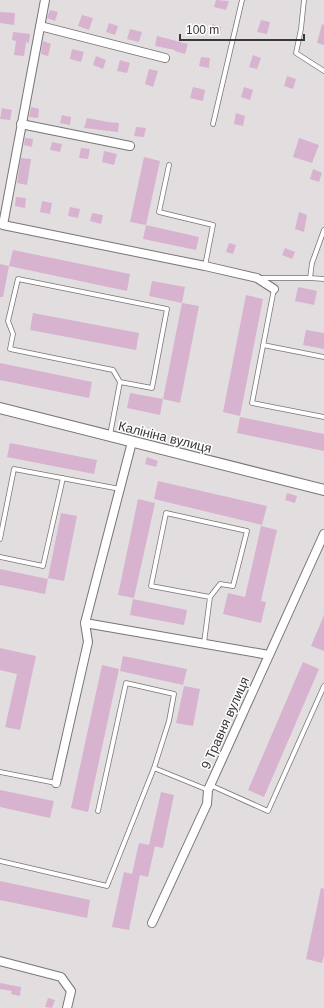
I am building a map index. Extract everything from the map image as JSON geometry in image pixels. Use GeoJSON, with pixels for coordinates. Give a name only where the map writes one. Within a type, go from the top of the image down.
{"type":"FeatureCollection","features":[{"type":"Feature","properties":{"kind":"street"},"geometry":{"type":"LineString","coordinates":[[45,0],[1,226],[204,266],[257,278],[274,289]]}},
{"type":"Feature","properties":{"kind":"street"},"geometry":{"type":"LineString","coordinates":[[40,26],[165,58]]}},
{"type":"Feature","properties":{"kind":"street"},"geometry":{"type":"LineString","coordinates":[[21,124],[130,146]]}},
{"type":"Feature","properties":{"kind":"street","name":"Калініна вулиця"},"geometry":{"type":"LineString","coordinates":[[0,408],[324,490]]}},
{"type":"Feature","properties":{"kind":"street"},"geometry":{"type":"LineString","coordinates":[[56,783],[88,642],[85,623],[132,442]]}},
{"type":"Feature","properties":{"kind":"street","name":"9 Травня вулиця"},"geometry":{"type":"LineString","coordinates":[[152,923],[207,804],[209,787],[324,534]]}},
{"type":"Feature","properties":{"kind":"street"},"geometry":{"type":"LineString","coordinates":[[85,623],[269,655]]}},
{"type":"Feature","properties":{"kind":"street"},"geometry":{"type":"LineString","coordinates":[[0,961],[61,977],[71,991],[67,1008]]}},
{"type":"Feature","properties":{"kind":"lane"},"geometry":{"type":"LineString","coordinates":[[213,124],[242,0]]}},
{"type":"Feature","properties":{"kind":"lane"},"geometry":{"type":"LineString","coordinates":[[304,0],[301,29],[296,53],[324,71]]}},
{"type":"Feature","properties":{"kind":"lane"},"geometry":{"type":"LineString","coordinates":[[169,165],[159,212],[213,225],[204,266]]}},
{"type":"Feature","properties":{"kind":"lane"},"geometry":{"type":"LineString","coordinates":[[310,278],[312,263],[324,230]]}},
{"type":"Feature","properties":{"kind":"lane"},"geometry":{"type":"LineString","coordinates":[[110,436],[120,382],[113,370],[10,349],[13,334],[8,321],[18,278],[167,309],[152,388],[120,382]]}},
{"type":"Feature","properties":{"kind":"lane"},"geometry":{"type":"LineString","coordinates":[[257,278],[310,278],[324,280]]}},
{"type":"Feature","properties":{"kind":"lane"},"geometry":{"type":"LineString","coordinates":[[274,289],[252,403],[324,417]]}},
{"type":"Feature","properties":{"kind":"lane"},"geometry":{"type":"LineString","coordinates":[[263,345],[324,357]]}},
{"type":"Feature","properties":{"kind":"lane"},"geometry":{"type":"LineString","coordinates":[[0,539],[14,469],[120,489]]}},
{"type":"Feature","properties":{"kind":"lane"},"geometry":{"type":"LineString","coordinates":[[0,557],[43,566],[63,478]]}},
{"type":"Feature","properties":{"kind":"lane"},"geometry":{"type":"LineString","coordinates":[[204,643],[210,597],[220,584],[233,586],[247,531],[166,513],[151,586],[210,597]]}},
{"type":"Feature","properties":{"kind":"lane"},"geometry":{"type":"LineString","coordinates":[[0,861],[107,886],[154,768],[169,721],[174,694],[126,683],[98,811]]}},
{"type":"Feature","properties":{"kind":"lane"},"geometry":{"type":"LineString","coordinates":[[154,768],[209,787],[268,811],[324,686]]}},
{"type":"Feature","properties":{"kind":"lane"},"geometry":{"type":"LineString","coordinates":[[0,772],[56,783]]}},
{"type":"Feature","properties":{"kind":"building"},"geometry":{"type":"Polygon","coordinates":[[[216,0],[229,1],[226,10],[214,7],[216,0]]]}},
{"type":"Feature","properties":{"kind":"building"},"geometry":{"type":"Polygon","coordinates":[[[50,10],[58,12],[55,21],[47,18],[50,10]]]}},
{"type":"Feature","properties":{"kind":"building"},"geometry":{"type":"Polygon","coordinates":[[[0,12],[15,13],[14,25],[0,23],[0,12]]]}},
{"type":"Feature","properties":{"kind":"building"},"geometry":{"type":"Polygon","coordinates":[[[82,15],[93,18],[89,30],[78,26],[82,15]]]}},
{"type":"Feature","properties":{"kind":"building"},"geometry":{"type":"Polygon","coordinates":[[[261,20],[270,22],[267,34],[257,32],[261,20]]]}},
{"type":"Feature","properties":{"kind":"building"},"geometry":{"type":"Polygon","coordinates":[[[109,23],[118,26],[115,35],[106,32],[109,23]]]}},
{"type":"Feature","properties":{"kind":"building"},"geometry":{"type":"Polygon","coordinates":[[[212,24],[221,27],[219,36],[210,33],[212,24]]]}},
{"type":"Feature","properties":{"kind":"building"},"geometry":{"type":"Polygon","coordinates":[[[322,24],[324,25],[324,45],[317,43],[322,24]]]}},
{"type":"Feature","properties":{"kind":"building"},"geometry":{"type":"Polygon","coordinates":[[[130,29],[142,32],[139,42],[127,39],[130,29]]]}},
{"type":"Feature","properties":{"kind":"building"},"geometry":{"type":"Polygon","coordinates":[[[13,32],[30,34],[29,43],[26,42],[24,56],[14,55],[16,41],[12,40],[13,32]]]}},
{"type":"Feature","properties":{"kind":"building"},"geometry":{"type":"Polygon","coordinates":[[[157,36],[188,44],[185,54],[175,50],[155,46],[157,36]]]}},
{"type":"Feature","properties":{"kind":"building"},"geometry":{"type":"Polygon","coordinates":[[[43,41],[51,44],[48,56],[41,54],[43,41]]]}},
{"type":"Feature","properties":{"kind":"building"},"geometry":{"type":"Polygon","coordinates":[[[72,49],[84,52],[81,62],[70,59],[72,49]]]}},
{"type":"Feature","properties":{"kind":"building"},"geometry":{"type":"Polygon","coordinates":[[[253,55],[261,58],[257,69],[249,67],[253,55]]]}},
{"type":"Feature","properties":{"kind":"building"},"geometry":{"type":"Polygon","coordinates":[[[96,56],[106,60],[103,69],[93,65],[96,56]]]}},
{"type":"Feature","properties":{"kind":"building"},"geometry":{"type":"Polygon","coordinates":[[[201,57],[210,58],[209,68],[199,66],[201,57]]]}},
{"type":"Feature","properties":{"kind":"building"},"geometry":{"type":"Polygon","coordinates":[[[120,60],[130,63],[127,73],[117,71],[120,60]]]}},
{"type":"Feature","properties":{"kind":"building"},"geometry":{"type":"Polygon","coordinates":[[[149,69],[158,71],[153,87],[145,84],[149,69]]]}},
{"type":"Feature","properties":{"kind":"building"},"geometry":{"type":"Polygon","coordinates":[[[287,76],[296,79],[293,89],[284,86],[287,76]]]}},
{"type":"Feature","properties":{"kind":"building"},"geometry":{"type":"Polygon","coordinates":[[[193,87],[205,90],[203,101],[190,98],[193,87]]]}},
{"type":"Feature","properties":{"kind":"building"},"geometry":{"type":"Polygon","coordinates":[[[244,87],[253,90],[250,100],[241,97],[244,87]]]}},
{"type":"Feature","properties":{"kind":"building"},"geometry":{"type":"Polygon","coordinates":[[[31,107],[39,109],[38,118],[29,117],[31,107]]]}},
{"type":"Feature","properties":{"kind":"building"},"geometry":{"type":"Polygon","coordinates":[[[2,108],[12,110],[10,120],[0,119],[2,108]]]}},
{"type":"Feature","properties":{"kind":"building"},"geometry":{"type":"Polygon","coordinates":[[[236,113],[245,116],[243,126],[234,124],[236,113]]]}},
{"type":"Feature","properties":{"kind":"building"},"geometry":{"type":"Polygon","coordinates":[[[62,115],[71,117],[70,125],[60,123],[62,115]]]}},
{"type":"Feature","properties":{"kind":"building"},"geometry":{"type":"Polygon","coordinates":[[[87,118],[119,123],[118,132],[84,128],[87,118]]]}},
{"type":"Feature","properties":{"kind":"building"},"geometry":{"type":"Polygon","coordinates":[[[136,127],[146,128],[144,137],[134,136],[136,127]]]}},
{"type":"Feature","properties":{"kind":"building"},"geometry":{"type":"Polygon","coordinates":[[[25,138],[33,139],[32,147],[24,145],[25,138]]]}},
{"type":"Feature","properties":{"kind":"building"},"geometry":{"type":"Polygon","coordinates":[[[299,138],[319,145],[312,163],[293,157],[299,138]]]}},
{"type":"Feature","properties":{"kind":"building"},"geometry":{"type":"Polygon","coordinates":[[[52,142],[62,144],[60,152],[50,150],[52,142]]]}},
{"type":"Feature","properties":{"kind":"building"},"geometry":{"type":"Polygon","coordinates":[[[81,148],[90,149],[88,159],[79,158],[81,148]]]}},
{"type":"Feature","properties":{"kind":"building"},"geometry":{"type":"Polygon","coordinates":[[[104,151],[117,154],[114,165],[102,162],[104,151]]]}},
{"type":"Feature","properties":{"kind":"building"},"geometry":{"type":"Polygon","coordinates":[[[144,157],[160,161],[146,225],[130,222],[144,157]]]}},
{"type":"Feature","properties":{"kind":"building"},"geometry":{"type":"Polygon","coordinates":[[[21,158],[31,159],[27,185],[17,183],[21,158]]]}},
{"type":"Feature","properties":{"kind":"building"},"geometry":{"type":"Polygon","coordinates":[[[313,169],[322,173],[319,182],[310,179],[313,169]]]}},
{"type":"Feature","properties":{"kind":"building"},"geometry":{"type":"Polygon","coordinates":[[[16,197],[26,198],[25,208],[15,206],[16,197]]]}},
{"type":"Feature","properties":{"kind":"building"},"geometry":{"type":"Polygon","coordinates":[[[42,201],[52,203],[50,214],[40,212],[42,201]]]}},
{"type":"Feature","properties":{"kind":"building"},"geometry":{"type":"Polygon","coordinates":[[[70,207],[80,209],[78,218],[68,216],[70,207]]]}},
{"type":"Feature","properties":{"kind":"building"},"geometry":{"type":"Polygon","coordinates":[[[299,212],[307,215],[304,232],[295,229],[299,212]]]}},
{"type":"Feature","properties":{"kind":"building"},"geometry":{"type":"Polygon","coordinates":[[[92,213],[103,215],[101,224],[90,221],[92,213]]]}},
{"type":"Feature","properties":{"kind":"building"},"geometry":{"type":"Polygon","coordinates":[[[146,225],[199,237],[196,250],[143,239],[146,225]]]}},
{"type":"Feature","properties":{"kind":"building"},"geometry":{"type":"Polygon","coordinates":[[[229,243],[236,245],[233,254],[226,252],[229,243]]]}},
{"type":"Feature","properties":{"kind":"building"},"geometry":{"type":"Polygon","coordinates":[[[285,248],[295,252],[292,259],[282,255],[285,248]]]}},
{"type":"Feature","properties":{"kind":"building"},"geometry":{"type":"Polygon","coordinates":[[[13,250],[130,274],[127,291],[9,266],[13,250]]]}},
{"type":"Feature","properties":{"kind":"building"},"geometry":{"type":"Polygon","coordinates":[[[0,264],[9,266],[3,297],[0,297],[0,264]]]}},
{"type":"Feature","properties":{"kind":"building"},"geometry":{"type":"Polygon","coordinates":[[[152,281],[185,287],[182,303],[149,296],[152,281]]]}},
{"type":"Feature","properties":{"kind":"building"},"geometry":{"type":"Polygon","coordinates":[[[298,287],[317,291],[314,305],[295,301],[298,287]]]}},
{"type":"Feature","properties":{"kind":"building"},"geometry":{"type":"Polygon","coordinates":[[[246,295],[263,299],[240,416],[223,412],[246,295]]]}},
{"type":"Feature","properties":{"kind":"building"},"geometry":{"type":"Polygon","coordinates":[[[182,303],[199,306],[180,403],[163,399],[182,303]]]}},
{"type":"Feature","properties":{"kind":"building"},"geometry":{"type":"Polygon","coordinates":[[[33,313],[139,333],[136,350],[30,330],[33,313]]]}},
{"type":"Feature","properties":{"kind":"building"},"geometry":{"type":"Polygon","coordinates":[[[306,330],[324,333],[324,349],[303,345],[306,330]]]}},
{"type":"Feature","properties":{"kind":"building"},"geometry":{"type":"Polygon","coordinates":[[[0,363],[92,382],[89,398],[0,380],[0,363]]]}},
{"type":"Feature","properties":{"kind":"building"},"geometry":{"type":"Polygon","coordinates":[[[130,393],[163,399],[160,415],[127,408],[130,393]]]}},
{"type":"Feature","properties":{"kind":"building"},"geometry":{"type":"Polygon","coordinates":[[[240,417],[324,434],[324,451],[237,433],[240,417]]]}},
{"type":"Feature","properties":{"kind":"building"},"geometry":{"type":"Polygon","coordinates":[[[10,443],[97,460],[94,474],[7,457],[10,443]]]}},
{"type":"Feature","properties":{"kind":"building"},"geometry":{"type":"Polygon","coordinates":[[[147,457],[158,461],[156,467],[145,464],[147,457]]]}},
{"type":"Feature","properties":{"kind":"building"},"geometry":{"type":"Polygon","coordinates":[[[158,481],[267,506],[262,525],[154,499],[158,481]]]}},
{"type":"Feature","properties":{"kind":"building"},"geometry":{"type":"Polygon","coordinates":[[[287,493],[297,496],[295,503],[285,500],[287,493]]]}},
{"type":"Feature","properties":{"kind":"building"},"geometry":{"type":"Polygon","coordinates":[[[138,499],[155,503],[134,598],[118,595],[138,499]]]}},
{"type":"Feature","properties":{"kind":"building"},"geometry":{"type":"Polygon","coordinates":[[[61,513],[77,516],[64,581],[48,578],[61,513]]]}},
{"type":"Feature","properties":{"kind":"building"},"geometry":{"type":"Polygon","coordinates":[[[261,526],[277,530],[261,601],[266,602],[261,623],[223,614],[228,593],[245,597],[261,526]]]}},
{"type":"Feature","properties":{"kind":"building"},"geometry":{"type":"Polygon","coordinates":[[[0,569],[48,579],[45,594],[0,585],[0,569]]]}},
{"type":"Feature","properties":{"kind":"building"},"geometry":{"type":"Polygon","coordinates":[[[133,599],[187,610],[184,625],[130,615],[133,599]]]}},
{"type":"Feature","properties":{"kind":"building"},"geometry":{"type":"Polygon","coordinates":[[[324,615],[324,651],[311,646],[324,615]]]}},
{"type":"Feature","properties":{"kind":"building"},"geometry":{"type":"Polygon","coordinates":[[[0,648],[36,656],[20,730],[5,727],[17,674],[0,670],[0,648]]]}},
{"type":"Feature","properties":{"kind":"building"},"geometry":{"type":"Polygon","coordinates":[[[123,656],[187,669],[183,685],[120,671],[123,656]]]}},
{"type":"Feature","properties":{"kind":"building"},"geometry":{"type":"Polygon","coordinates":[[[303,662],[319,669],[264,797],[248,790],[303,662]]]}},
{"type":"Feature","properties":{"kind":"building"},"geometry":{"type":"Polygon","coordinates":[[[102,665],[119,669],[88,812],[71,808],[102,665]]]}},
{"type":"Feature","properties":{"kind":"building"},"geometry":{"type":"Polygon","coordinates":[[[184,686],[200,689],[193,726],[176,723],[184,686]]]}},
{"type":"Feature","properties":{"kind":"building"},"geometry":{"type":"Polygon","coordinates":[[[0,790],[54,801],[50,818],[0,807],[0,790]]]}},
{"type":"Feature","properties":{"kind":"building"},"geometry":{"type":"Polygon","coordinates":[[[161,792],[174,795],[163,848],[149,845],[161,792]]]}},
{"type":"Feature","properties":{"kind":"building"},"geometry":{"type":"Polygon","coordinates":[[[139,843],[155,846],[148,877],[140,875],[129,930],[112,927],[124,872],[132,874],[139,843]]]}},
{"type":"Feature","properties":{"kind":"building"},"geometry":{"type":"Polygon","coordinates":[[[0,881],[90,900],[87,918],[0,900],[0,881]]]}},
{"type":"Feature","properties":{"kind":"building"},"geometry":{"type":"Polygon","coordinates":[[[321,888],[324,889],[324,955],[322,963],[306,959],[321,888]]]}},
{"type":"Feature","properties":{"kind":"building"},"geometry":{"type":"Polygon","coordinates":[[[0,983],[21,987],[20,996],[11,994],[12,991],[0,989],[0,983]]]}},
{"type":"Feature","properties":{"kind":"building"},"geometry":{"type":"Polygon","coordinates":[[[48,998],[55,1000],[52,1008],[45,1007],[48,998]]]}}]}
